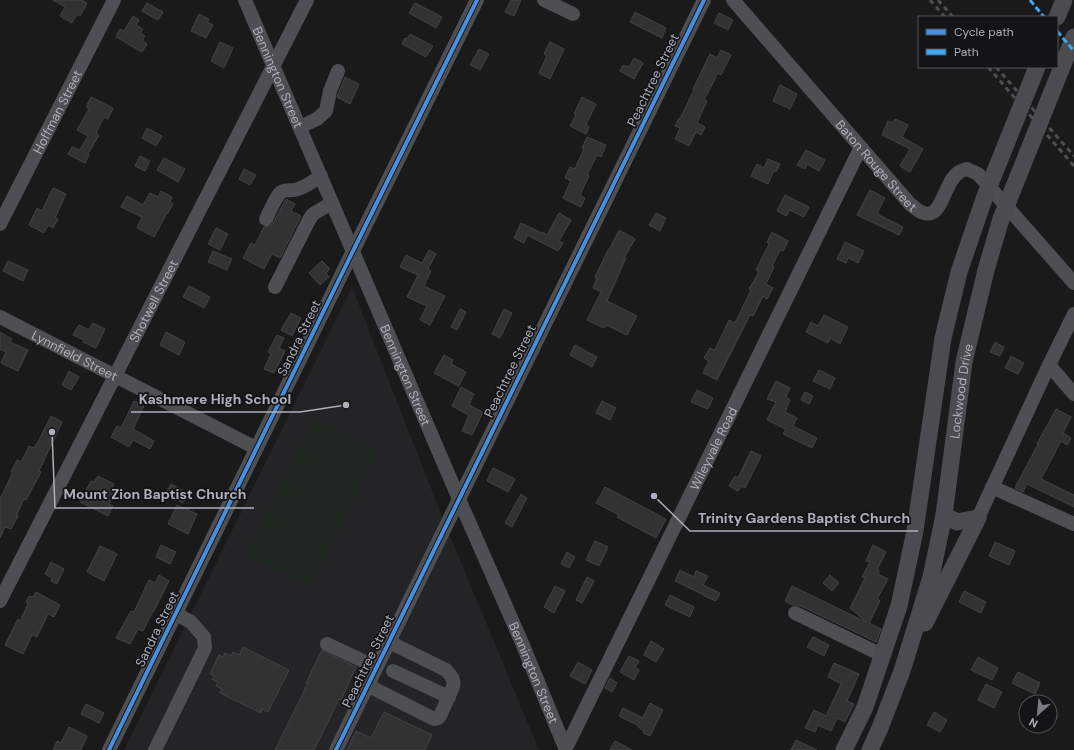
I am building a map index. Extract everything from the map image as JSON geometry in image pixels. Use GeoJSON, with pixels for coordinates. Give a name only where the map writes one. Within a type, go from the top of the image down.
{"type":"FeatureCollection","features":[{"type":"Feature","properties":{"kind":"main road"},"geometry":{"type":"LineString","coordinates":[[1057,16],[1064,0]]}},
{"type":"Feature","properties":{"kind":"main road","name":"Lockwood Drive"},"geometry":{"type":"LineString","coordinates":[[870,750],[902,671],[929,584],[944,515],[964,362],[986,270],[1001,219],[1074,37]]}},
{"type":"Feature","properties":{"kind":"main road","name":"Lockwood Drive"},"geometry":{"type":"LineString","coordinates":[[844,750],[865,707],[899,606],[915,531],[943,338],[959,272],[984,199],[1037,68]]}},
{"type":"Feature","properties":{"kind":"main road"},"geometry":{"type":"LineString","coordinates":[[944,515],[957,522],[978,518]]}},
{"type":"Feature","properties":{"kind":"main road"},"geometry":{"type":"LineString","coordinates":[[902,671],[978,518]]}},
{"type":"Feature","properties":{"kind":"main road"},"geometry":{"type":"LineString","coordinates":[[908,563],[918,560],[933,566]]}},
{"type":"Feature","properties":{"kind":"street","name":"Hoffman Street"},"geometry":{"type":"LineString","coordinates":[[0,224],[114,0]]}},
{"type":"Feature","properties":{"kind":"street","name":"Bennington Street"},"geometry":{"type":"LineString","coordinates":[[245,0],[522,643],[566,749]]}},
{"type":"Feature","properties":{"kind":"street","name":"Shotwell Street"},"geometry":{"type":"LineString","coordinates":[[0,601],[307,0]]}},
{"type":"Feature","properties":{"kind":"street","name":"Sandra Street"},"geometry":{"type":"LineString","coordinates":[[109,750],[477,0]]}},
{"type":"Feature","properties":{"kind":"street"},"geometry":{"type":"LineString","coordinates":[[544,0],[573,14]]}},
{"type":"Feature","properties":{"kind":"street","name":"Peachtree Street"},"geometry":{"type":"LineString","coordinates":[[336,750],[704,0]]}},
{"type":"Feature","properties":{"kind":"street","name":"Baton Rouge Street"},"geometry":{"type":"LineString","coordinates":[[733,0],[917,211],[924,214],[932,213],[938,208],[958,172],[967,169],[978,174],[1074,283]]}},
{"type":"Feature","properties":{"kind":"street"},"geometry":{"type":"LineString","coordinates":[[300,128],[317,120],[326,111],[330,91],[338,71]]}},
{"type":"Feature","properties":{"kind":"street","name":"Wileyvale Road"},"geometry":{"type":"LineString","coordinates":[[566,749],[862,147]]}},
{"type":"Feature","properties":{"kind":"street"},"geometry":{"type":"LineString","coordinates":[[266,219],[281,192],[301,188],[321,176]]}},
{"type":"Feature","properties":{"kind":"street"},"geometry":{"type":"LineString","coordinates":[[275,287],[313,214],[332,202]]}},
{"type":"Feature","properties":{"kind":"street"},"geometry":{"type":"LineString","coordinates":[[978,518],[1074,314]]}},
{"type":"Feature","properties":{"kind":"street","name":"Lynnfield Street"},"geometry":{"type":"LineString","coordinates":[[0,317],[256,448]]}},
{"type":"Feature","properties":{"kind":"street"},"geometry":{"type":"LineString","coordinates":[[1049,365],[1074,394]]}},
{"type":"Feature","properties":{"kind":"street"},"geometry":{"type":"LineString","coordinates":[[992,487],[1074,524]]}},
{"type":"Feature","properties":{"kind":"street"},"geometry":{"type":"LineString","coordinates":[[795,613],[882,655]]}},
{"type":"Feature","properties":{"kind":"street"},"geometry":{"type":"LineString","coordinates":[[155,750],[205,648],[204,637],[191,622],[176,614]]}},
{"type":"Feature","properties":{"kind":"street"},"geometry":{"type":"LineString","coordinates":[[367,685],[434,719],[440,716],[454,687],[452,676],[446,670],[389,642]]}},
{"type":"Feature","properties":{"kind":"street"},"geometry":{"type":"LineString","coordinates":[[327,644],[376,667]]}},
{"type":"Feature","properties":{"kind":"street"},"geometry":{"type":"LineString","coordinates":[[393,671],[449,697]]}},
{"type":"Feature","properties":{"kind":"shaded area"},"geometry":{"type":"Polygon","coordinates":[[[352,287],[445,524],[539,750],[124,750],[352,287]]]}},
{"type":"Feature","properties":{"kind":"shaded area"},"geometry":{"type":"Polygon","coordinates":[[[314,418],[378,450],[311,586],[246,554],[314,418]]]}},
{"type":"Feature","properties":{"kind":"building"},"geometry":{"type":"Polygon","coordinates":[[[53,0],[81,0],[87,3],[80,16],[77,14],[72,23],[60,16],[65,7],[53,0]]]}},
{"type":"Feature","properties":{"kind":"building"},"geometry":{"type":"Polygon","coordinates":[[[511,0],[521,0],[514,16],[505,12],[511,0]]]}},
{"type":"Feature","properties":{"kind":"building"},"geometry":{"type":"Polygon","coordinates":[[[147,3],[163,12],[158,20],[142,11],[147,3]]]}},
{"type":"Feature","properties":{"kind":"building"},"geometry":{"type":"Polygon","coordinates":[[[415,3],[442,17],[436,28],[409,13],[415,3]]]}},
{"type":"Feature","properties":{"kind":"building"},"geometry":{"type":"Polygon","coordinates":[[[635,12],[666,28],[662,38],[630,22],[635,12]]]}},
{"type":"Feature","properties":{"kind":"building"},"geometry":{"type":"Polygon","coordinates":[[[719,13],[733,20],[728,30],[714,23],[719,13]]]}},
{"type":"Feature","properties":{"kind":"building"},"geometry":{"type":"Polygon","coordinates":[[[199,14],[209,19],[207,22],[213,25],[206,38],[191,31],[199,14]]]}},
{"type":"Feature","properties":{"kind":"building"},"geometry":{"type":"Polygon","coordinates":[[[133,16],[139,20],[136,25],[143,29],[140,33],[145,36],[142,41],[147,44],[142,52],[116,37],[120,29],[124,31],[133,16]]]}},
{"type":"Feature","properties":{"kind":"building"},"geometry":{"type":"Polygon","coordinates":[[[410,34],[433,46],[426,57],[402,44],[405,38],[407,39],[410,34]]]}},
{"type":"Feature","properties":{"kind":"building"},"geometry":{"type":"Polygon","coordinates":[[[220,42],[233,48],[224,68],[211,61],[220,42]]]}},
{"type":"Feature","properties":{"kind":"building"},"geometry":{"type":"Polygon","coordinates":[[[550,42],[564,49],[550,79],[539,73],[547,56],[544,54],[550,42]]]}},
{"type":"Feature","properties":{"kind":"building"},"geometry":{"type":"Polygon","coordinates":[[[479,49],[489,54],[480,70],[470,65],[479,49]]]}},
{"type":"Feature","properties":{"kind":"building"},"geometry":{"type":"Polygon","coordinates":[[[721,50],[731,55],[721,75],[718,73],[704,100],[707,101],[697,123],[705,127],[701,135],[696,132],[689,146],[675,139],[680,128],[675,126],[679,118],[680,119],[710,54],[717,58],[721,50]]]}},
{"type":"Feature","properties":{"kind":"building"},"geometry":{"type":"Polygon","coordinates":[[[634,58],[643,63],[634,79],[620,71],[623,65],[629,67],[634,58]]]}},
{"type":"Feature","properties":{"kind":"building"},"geometry":{"type":"Polygon","coordinates":[[[345,77],[359,84],[350,104],[337,97],[345,77]]]}},
{"type":"Feature","properties":{"kind":"building"},"geometry":{"type":"Polygon","coordinates":[[[780,85],[797,94],[790,109],[773,101],[780,85]]]}},
{"type":"Feature","properties":{"kind":"building"},"geometry":{"type":"Polygon","coordinates":[[[91,97],[113,108],[108,119],[104,117],[96,133],[99,135],[88,154],[89,155],[85,163],[68,154],[72,147],[80,150],[88,136],[77,130],[89,109],[86,107],[91,97]]]}},
{"type":"Feature","properties":{"kind":"building"},"geometry":{"type":"Polygon","coordinates":[[[582,97],[596,104],[586,125],[589,127],[586,134],[570,126],[576,115],[574,114],[582,97]]]}},
{"type":"Feature","properties":{"kind":"building"},"geometry":{"type":"Polygon","coordinates":[[[895,119],[908,125],[902,137],[923,149],[910,172],[900,166],[910,149],[882,135],[888,121],[893,123],[895,119]]]}},
{"type":"Feature","properties":{"kind":"building"},"geometry":{"type":"Polygon","coordinates":[[[147,128],[162,136],[156,146],[142,138],[147,128]]]}},
{"type":"Feature","properties":{"kind":"building"},"geometry":{"type":"Polygon","coordinates":[[[587,137],[606,145],[601,157],[597,155],[587,175],[589,176],[580,195],[585,198],[581,207],[563,198],[571,181],[565,178],[570,167],[575,169],[584,149],[582,148],[587,137]]]}},
{"type":"Feature","properties":{"kind":"building"},"geometry":{"type":"Polygon","coordinates":[[[806,150],[825,160],[819,171],[807,164],[805,169],[797,165],[806,150]]]}},
{"type":"Feature","properties":{"kind":"building"},"geometry":{"type":"Polygon","coordinates":[[[140,156],[150,161],[145,171],[135,166],[140,156]]]}},
{"type":"Feature","properties":{"kind":"building"},"geometry":{"type":"Polygon","coordinates":[[[164,158],[185,169],[178,182],[157,170],[164,158]]]}},
{"type":"Feature","properties":{"kind":"building"},"geometry":{"type":"Polygon","coordinates":[[[768,159],[780,164],[776,172],[774,171],[768,184],[751,176],[757,164],[764,168],[768,159]]]}},
{"type":"Feature","properties":{"kind":"building"},"geometry":{"type":"Polygon","coordinates":[[[244,169],[256,175],[250,185],[239,179],[244,169]]]}},
{"type":"Feature","properties":{"kind":"building"},"geometry":{"type":"Polygon","coordinates":[[[53,188],[66,194],[55,218],[58,219],[53,228],[48,225],[44,233],[29,225],[37,208],[42,211],[53,188]]]}},
{"type":"Feature","properties":{"kind":"building"},"geometry":{"type":"Polygon","coordinates":[[[870,190],[885,198],[877,213],[903,227],[899,235],[857,215],[870,190]]]}},
{"type":"Feature","properties":{"kind":"building"},"geometry":{"type":"Polygon","coordinates":[[[161,191],[172,197],[170,202],[173,204],[154,237],[137,228],[142,217],[121,207],[127,196],[143,205],[150,193],[158,197],[161,191]]]}},
{"type":"Feature","properties":{"kind":"building"},"geometry":{"type":"Polygon","coordinates":[[[785,195],[809,207],[804,217],[790,210],[786,216],[777,211],[785,195]]]}},
{"type":"Feature","properties":{"kind":"building"},"geometry":{"type":"Polygon","coordinates":[[[286,199],[295,204],[291,211],[301,216],[280,258],[272,254],[264,269],[243,258],[251,243],[255,245],[264,227],[270,226],[273,223],[286,199]]]}},
{"type":"Feature","properties":{"kind":"building"},"geometry":{"type":"Polygon","coordinates":[[[559,213],[571,220],[559,241],[563,243],[558,251],[527,235],[524,243],[514,238],[521,223],[547,235],[559,213]]]}},
{"type":"Feature","properties":{"kind":"building"},"geometry":{"type":"Polygon","coordinates":[[[656,213],[666,218],[660,231],[649,225],[656,213]]]}},
{"type":"Feature","properties":{"kind":"building"},"geometry":{"type":"Polygon","coordinates":[[[216,228],[228,234],[220,250],[208,244],[216,228]]]}},
{"type":"Feature","properties":{"kind":"building"},"geometry":{"type":"Polygon","coordinates":[[[619,230],[635,239],[624,258],[626,258],[607,301],[637,316],[627,335],[606,325],[604,328],[587,320],[601,292],[593,288],[597,278],[595,277],[619,230]]]}},
{"type":"Feature","properties":{"kind":"building"},"geometry":{"type":"Polygon","coordinates":[[[772,232],[788,241],[783,251],[780,250],[772,266],[774,267],[766,284],[773,288],[767,299],[763,296],[753,316],[750,315],[717,380],[703,373],[709,361],[704,358],[710,348],[715,350],[729,320],[735,323],[751,290],[749,289],[759,272],[756,270],[769,244],[767,242],[772,232]]]}},
{"type":"Feature","properties":{"kind":"building"},"geometry":{"type":"Polygon","coordinates":[[[845,242],[864,251],[858,263],[848,258],[846,263],[837,259],[845,242]]]}},
{"type":"Feature","properties":{"kind":"building"},"geometry":{"type":"Polygon","coordinates":[[[429,250],[436,254],[428,269],[431,271],[424,286],[445,296],[430,325],[420,320],[427,306],[407,297],[418,275],[400,267],[406,255],[422,263],[429,250]]]}},
{"type":"Feature","properties":{"kind":"building"},"geometry":{"type":"Polygon","coordinates":[[[213,251],[232,259],[227,270],[208,262],[213,251]]]}},
{"type":"Feature","properties":{"kind":"building"},"geometry":{"type":"Polygon","coordinates":[[[8,261],[28,270],[23,281],[3,271],[8,261]]]}},
{"type":"Feature","properties":{"kind":"building"},"geometry":{"type":"Polygon","coordinates":[[[322,261],[330,269],[326,273],[329,277],[320,285],[309,273],[322,261]]]}},
{"type":"Feature","properties":{"kind":"building"},"geometry":{"type":"Polygon","coordinates":[[[189,286],[210,297],[204,308],[183,297],[189,286]]]}},
{"type":"Feature","properties":{"kind":"building"},"geometry":{"type":"Polygon","coordinates":[[[460,309],[466,312],[457,330],[451,327],[460,309]]]}},
{"type":"Feature","properties":{"kind":"building"},"geometry":{"type":"Polygon","coordinates":[[[504,309],[512,313],[500,338],[492,334],[504,309]]]}},
{"type":"Feature","properties":{"kind":"building"},"geometry":{"type":"Polygon","coordinates":[[[291,313],[301,318],[292,336],[281,330],[291,313]]]}},
{"type":"Feature","properties":{"kind":"building"},"geometry":{"type":"Polygon","coordinates":[[[824,315],[848,327],[840,344],[830,338],[828,343],[806,332],[811,322],[818,326],[824,315]]]}},
{"type":"Feature","properties":{"kind":"building"},"geometry":{"type":"Polygon","coordinates":[[[93,323],[105,329],[96,348],[73,335],[79,325],[89,330],[93,323]]]}},
{"type":"Feature","properties":{"kind":"building"},"geometry":{"type":"Polygon","coordinates":[[[0,332],[12,339],[10,342],[28,350],[18,371],[1,363],[6,352],[0,349],[0,332]]]}},
{"type":"Feature","properties":{"kind":"building"},"geometry":{"type":"Polygon","coordinates":[[[166,332],[185,342],[179,355],[160,345],[166,332]]]}},
{"type":"Feature","properties":{"kind":"building"},"geometry":{"type":"Polygon","coordinates":[[[277,335],[284,338],[279,348],[285,351],[274,373],[264,369],[271,354],[268,352],[277,335]]]}},
{"type":"Feature","properties":{"kind":"building"},"geometry":{"type":"Polygon","coordinates":[[[995,342],[1004,347],[1000,356],[990,352],[995,342]]]}},
{"type":"Feature","properties":{"kind":"building"},"geometry":{"type":"Polygon","coordinates":[[[575,345],[597,357],[592,367],[570,355],[575,345]]]}},
{"type":"Feature","properties":{"kind":"building"},"geometry":{"type":"Polygon","coordinates":[[[444,355],[453,360],[451,364],[466,372],[459,386],[434,373],[444,355]]]}},
{"type":"Feature","properties":{"kind":"building"},"geometry":{"type":"Polygon","coordinates":[[[1011,356],[1024,363],[1018,374],[1005,368],[1011,356]]]}},
{"type":"Feature","properties":{"kind":"building"},"geometry":{"type":"Polygon","coordinates":[[[819,370],[835,378],[830,389],[813,381],[819,370]]]}},
{"type":"Feature","properties":{"kind":"building"},"geometry":{"type":"Polygon","coordinates":[[[69,371],[79,377],[71,390],[62,385],[69,371]]]}},
{"type":"Feature","properties":{"kind":"building"},"geometry":{"type":"Polygon","coordinates":[[[776,381],[790,388],[786,397],[790,400],[785,412],[797,418],[793,426],[817,438],[812,448],[783,434],[786,429],[767,420],[776,402],[767,399],[776,381]]]}},
{"type":"Feature","properties":{"kind":"building"},"geometry":{"type":"Polygon","coordinates":[[[461,387],[474,394],[469,405],[483,412],[472,435],[462,431],[469,415],[452,406],[461,387]]]}},
{"type":"Feature","properties":{"kind":"building"},"geometry":{"type":"Polygon","coordinates":[[[697,390],[713,398],[708,409],[691,402],[697,390]]]}},
{"type":"Feature","properties":{"kind":"building"},"geometry":{"type":"Polygon","coordinates":[[[805,392],[813,396],[809,404],[801,400],[805,392]]]}},
{"type":"Feature","properties":{"kind":"building"},"geometry":{"type":"Polygon","coordinates":[[[134,401],[144,406],[133,429],[154,441],[150,449],[133,440],[129,447],[111,437],[117,426],[121,428],[134,401]]]}},
{"type":"Feature","properties":{"kind":"building"},"geometry":{"type":"Polygon","coordinates":[[[602,401],[616,408],[610,420],[596,413],[602,401]]]}},
{"type":"Feature","properties":{"kind":"building"},"geometry":{"type":"Polygon","coordinates":[[[1056,409],[1071,417],[1063,433],[1071,438],[1067,445],[1061,441],[1041,479],[1074,495],[1074,507],[1027,484],[1023,492],[1015,488],[1056,409]]]}},
{"type":"Feature","properties":{"kind":"building"},"geometry":{"type":"Polygon","coordinates":[[[51,416],[62,422],[39,471],[41,472],[26,500],[24,499],[16,516],[18,516],[11,529],[5,527],[0,538],[0,499],[13,472],[11,472],[17,460],[21,462],[29,446],[34,448],[37,444],[51,416]]]}},
{"type":"Feature","properties":{"kind":"building"},"geometry":{"type":"Polygon","coordinates":[[[751,451],[761,456],[745,488],[741,486],[738,491],[729,486],[735,476],[738,478],[751,451]]]}},
{"type":"Feature","properties":{"kind":"building"},"geometry":{"type":"Polygon","coordinates":[[[493,468],[515,479],[508,492],[487,481],[493,468]]]}},
{"type":"Feature","properties":{"kind":"building"},"geometry":{"type":"Polygon","coordinates":[[[98,476],[114,484],[111,491],[115,493],[109,504],[113,506],[108,516],[80,502],[91,481],[94,482],[98,476]]]}},
{"type":"Feature","properties":{"kind":"building"},"geometry":{"type":"Polygon","coordinates":[[[171,484],[188,493],[183,503],[165,494],[171,484]]]}},
{"type":"Feature","properties":{"kind":"building"},"geometry":{"type":"Polygon","coordinates":[[[605,487],[666,519],[656,538],[617,517],[619,515],[596,503],[605,487]]]}},
{"type":"Feature","properties":{"kind":"building"},"geometry":{"type":"Polygon","coordinates":[[[521,494],[527,498],[512,527],[505,523],[521,494]]]}},
{"type":"Feature","properties":{"kind":"building"},"geometry":{"type":"Polygon","coordinates":[[[177,505],[197,514],[188,534],[168,524],[177,505]]]}},
{"type":"Feature","properties":{"kind":"building"},"geometry":{"type":"Polygon","coordinates":[[[595,541],[608,547],[599,566],[586,560],[595,541]]]}},
{"type":"Feature","properties":{"kind":"building"},"geometry":{"type":"Polygon","coordinates":[[[995,542],[1015,551],[1009,565],[989,556],[995,542]]]}},
{"type":"Feature","properties":{"kind":"building"},"geometry":{"type":"Polygon","coordinates":[[[161,545],[176,552],[170,564],[156,557],[161,545]]]}},
{"type":"Feature","properties":{"kind":"building"},"geometry":{"type":"Polygon","coordinates":[[[873,545],[886,552],[877,570],[879,571],[878,574],[888,579],[877,599],[880,601],[869,623],[881,629],[876,642],[805,608],[785,601],[792,586],[866,622],[850,608],[865,578],[862,577],[870,562],[866,561],[873,545]]]}},
{"type":"Feature","properties":{"kind":"building"},"geometry":{"type":"Polygon","coordinates":[[[100,546],[117,554],[104,581],[87,572],[100,546]]]}},
{"type":"Feature","properties":{"kind":"building"},"geometry":{"type":"Polygon","coordinates":[[[567,552],[575,557],[569,568],[561,564],[567,552]]]}},
{"type":"Feature","properties":{"kind":"building"},"geometry":{"type":"Polygon","coordinates":[[[51,562],[64,569],[57,584],[51,581],[52,578],[45,574],[51,562]]]}},
{"type":"Feature","properties":{"kind":"building"},"geometry":{"type":"Polygon","coordinates":[[[680,570],[694,577],[696,571],[708,576],[703,585],[720,593],[716,601],[675,581],[680,570]]]}},
{"type":"Feature","properties":{"kind":"building"},"geometry":{"type":"Polygon","coordinates":[[[159,575],[169,581],[143,631],[138,629],[130,644],[116,638],[131,611],[134,612],[149,580],[155,583],[159,575]]]}},
{"type":"Feature","properties":{"kind":"building"},"geometry":{"type":"Polygon","coordinates":[[[830,575],[839,583],[832,591],[823,583],[830,575]]]}},
{"type":"Feature","properties":{"kind":"building"},"geometry":{"type":"Polygon","coordinates":[[[587,577],[594,581],[582,603],[576,600],[587,577]]]}},
{"type":"Feature","properties":{"kind":"building"},"geometry":{"type":"Polygon","coordinates":[[[555,586],[565,591],[554,613],[544,607],[555,586]]]}},
{"type":"Feature","properties":{"kind":"building"},"geometry":{"type":"Polygon","coordinates":[[[964,591],[986,602],[981,613],[959,602],[964,591]]]}},
{"type":"Feature","properties":{"kind":"building"},"geometry":{"type":"Polygon","coordinates":[[[36,592],[60,605],[54,617],[48,614],[37,637],[32,635],[23,654],[5,645],[18,619],[20,621],[28,604],[26,602],[29,596],[33,597],[36,592]]]}},
{"type":"Feature","properties":{"kind":"building"},"geometry":{"type":"Polygon","coordinates":[[[670,595],[694,607],[690,617],[665,605],[670,595]]]}},
{"type":"Feature","properties":{"kind":"building"},"geometry":{"type":"Polygon","coordinates":[[[813,637],[829,645],[824,656],[807,647],[813,637]]]}},
{"type":"Feature","properties":{"kind":"building"},"geometry":{"type":"Polygon","coordinates":[[[651,641],[664,649],[656,662],[644,655],[651,641]]]}},
{"type":"Feature","properties":{"kind":"building"},"geometry":{"type":"Polygon","coordinates":[[[243,647],[289,670],[268,712],[262,709],[261,713],[220,693],[222,689],[216,686],[218,682],[212,679],[214,676],[210,674],[219,655],[223,657],[225,653],[231,656],[233,652],[239,655],[243,647]]]}},
{"type":"Feature","properties":{"kind":"building"},"geometry":{"type":"Polygon","coordinates":[[[322,650],[356,667],[341,700],[339,699],[314,750],[275,750],[308,683],[306,683],[322,650]]]}},
{"type":"Feature","properties":{"kind":"building"},"geometry":{"type":"Polygon","coordinates":[[[629,656],[639,661],[635,667],[639,670],[634,680],[620,672],[629,656]]]}},
{"type":"Feature","properties":{"kind":"building"},"geometry":{"type":"Polygon","coordinates":[[[978,657],[998,668],[992,680],[971,670],[978,657]]]}},
{"type":"Feature","properties":{"kind":"building"},"geometry":{"type":"Polygon","coordinates":[[[578,662],[592,670],[585,684],[570,676],[578,662]]]}},
{"type":"Feature","properties":{"kind":"building"},"geometry":{"type":"Polygon","coordinates":[[[834,663],[859,674],[847,701],[854,704],[845,722],[837,718],[831,731],[818,725],[815,732],[805,728],[814,710],[826,716],[841,684],[828,677],[834,663]]]}},
{"type":"Feature","properties":{"kind":"building"},"geometry":{"type":"Polygon","coordinates":[[[1018,672],[1040,683],[1035,694],[1012,683],[1018,672]]]}},
{"type":"Feature","properties":{"kind":"building"},"geometry":{"type":"Polygon","coordinates":[[[610,678],[617,683],[612,692],[605,688],[610,678]]]}},
{"type":"Feature","properties":{"kind":"building"},"geometry":{"type":"Polygon","coordinates":[[[986,684],[1002,692],[994,708],[978,700],[986,684]]]}},
{"type":"Feature","properties":{"kind":"building"},"geometry":{"type":"Polygon","coordinates":[[[650,703],[663,710],[650,736],[643,733],[644,731],[638,727],[639,726],[619,716],[623,708],[643,718],[650,703]]]}},
{"type":"Feature","properties":{"kind":"building"},"geometry":{"type":"Polygon","coordinates":[[[86,704],[104,713],[99,723],[81,714],[86,704]]]}},
{"type":"Feature","properties":{"kind":"building"},"geometry":{"type":"Polygon","coordinates":[[[384,712],[432,735],[425,750],[347,750],[356,731],[371,738],[384,712]]]}},
{"type":"Feature","properties":{"kind":"building"},"geometry":{"type":"Polygon","coordinates":[[[934,712],[947,720],[940,732],[927,725],[934,712]]]}},
{"type":"Feature","properties":{"kind":"building"},"geometry":{"type":"Polygon","coordinates":[[[69,727],[87,736],[81,750],[53,750],[57,741],[61,743],[69,727]]]}},
{"type":"Feature","properties":{"kind":"building"},"geometry":{"type":"Polygon","coordinates":[[[796,740],[817,750],[791,750],[796,740]]]}},
{"type":"Feature","properties":{"kind":"building"},"geometry":{"type":"Polygon","coordinates":[[[615,741],[632,750],[610,750],[615,741]]]}},
{"type":"Feature","properties":{"kind":"railway"},"geometry":{"type":"LineString","coordinates":[[930,0],[944,16]]}},
{"type":"Feature","properties":{"kind":"railway"},"geometry":{"type":"LineString","coordinates":[[938,0],[952,16]]}},
{"type":"Feature","properties":{"kind":"railway"},"geometry":{"type":"LineString","coordinates":[[989,68],[1074,166]]}},
{"type":"Feature","properties":{"kind":"railway"},"geometry":{"type":"LineString","coordinates":[[997,68],[1074,156]]}},
{"type":"Feature","properties":{"kind":"marked path"},"geometry":{"type":"LineString","coordinates":[[1030,0],[1043,16]]}},
{"type":"Feature","properties":{"kind":"marked path"},"geometry":{"type":"LineString","coordinates":[[1058,32],[1074,51]]}},
{"type":"Feature","properties":{"kind":"cycle path"},"geometry":{"type":"LineString","coordinates":[[109,750],[477,0]]}},
{"type":"Feature","properties":{"kind":"cycle path"},"geometry":{"type":"LineString","coordinates":[[336,750],[704,0]]}},
{"type":"Feature","properties":{"kind":"place","name":"Kashmere High School"},"geometry":{"type":"Point","coordinates":[346,405]}},
{"type":"Feature","properties":{"kind":"place","name":"Mount Zion Baptist Church"},"geometry":{"type":"Point","coordinates":[52,432]}},
{"type":"Feature","properties":{"kind":"place","name":"Trinity Gardens Baptist Church"},"geometry":{"type":"Point","coordinates":[654,496]}}]}
